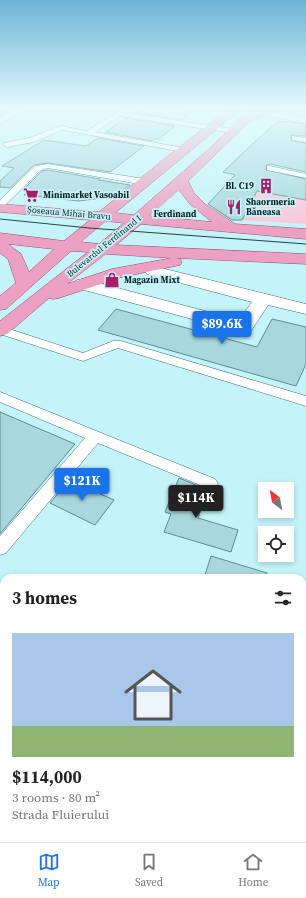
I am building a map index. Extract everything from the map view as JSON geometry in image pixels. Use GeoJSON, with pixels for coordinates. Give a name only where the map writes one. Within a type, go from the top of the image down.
{"type":"FeatureCollection","features":[{"type":"Feature","properties":{"kind":"main road","name":"Bulevardul Ferdinand I"},"geometry":{"type":"LineString","coordinates":[[0,330],[33,302],[102,250],[181,181],[216,148]]}},
{"type":"Feature","properties":{"kind":"main road"},"geometry":{"type":"LineString","coordinates":[[0,304],[25,284],[66,247],[184,150]]}},
{"type":"Feature","properties":{"kind":"main road"},"geometry":{"type":"LineString","coordinates":[[181,181],[190,199],[218,219],[237,228]]}},
{"type":"Feature","properties":{"kind":"main road","name":"Șoseaua Mihai Bravu"},"geometry":{"type":"LineString","coordinates":[[0,208],[306,234]]}},
{"type":"Feature","properties":{"kind":"main road"},"geometry":{"type":"LineString","coordinates":[[0,238],[66,247],[102,250],[306,259]]}},
{"type":"Feature","properties":{"kind":"main road"},"geometry":{"type":"LineString","coordinates":[[0,245],[15,258],[25,284]]}},
{"type":"Feature","properties":{"kind":"main road"},"geometry":{"type":"LineString","coordinates":[[0,314],[83,284],[144,268],[219,254]]}},
{"type":"Feature","properties":{"kind":"street"},"geometry":{"type":"LineString","coordinates":[[153,271],[306,309]]}},
{"type":"Feature","properties":{"kind":"street"},"geometry":{"type":"LineString","coordinates":[[83,284],[244,327],[263,299]]}},
{"type":"Feature","properties":{"kind":"lane"},"geometry":{"type":"LineString","coordinates":[[174,148],[184,150]]}},
{"type":"Feature","properties":{"kind":"lane"},"geometry":{"type":"LineString","coordinates":[[0,205],[38,168],[48,166],[145,182]]}},
{"type":"Feature","properties":{"kind":"lane"},"geometry":{"type":"LineString","coordinates":[[270,168],[306,176]]}},
{"type":"Feature","properties":{"kind":"lane"},"geometry":{"type":"LineString","coordinates":[[0,330],[83,357],[117,344],[306,401]]}},
{"type":"Feature","properties":{"kind":"lane"},"geometry":{"type":"LineString","coordinates":[[0,397],[210,483]]}},
{"type":"Feature","properties":{"kind":"lane"},"geometry":{"type":"LineString","coordinates":[[0,548],[95,436]]}},
{"type":"Feature","properties":{"kind":"shaded area"},"geometry":{"type":"Polygon","coordinates":[[[225,185],[306,200],[306,224],[242,220],[250,203],[210,202],[225,185]]]}},
{"type":"Feature","properties":{"kind":"building"},"geometry":{"type":"Polygon","coordinates":[[[31,148],[141,148],[110,172],[48,163],[34,165],[10,188],[0,187],[0,181],[14,168],[2,166],[31,148]]]}},
{"type":"Feature","properties":{"kind":"building"},"geometry":{"type":"Polygon","coordinates":[[[248,148],[306,148],[306,172],[270,164],[266,165],[266,170],[306,179],[306,200],[257,191],[242,220],[232,220],[208,204],[235,175],[223,172],[248,148]]]}},
{"type":"Feature","properties":{"kind":"building"},"geometry":{"type":"Polygon","coordinates":[[[48,170],[130,185],[116,196],[79,201],[24,195],[29,190],[23,190],[42,171],[48,170]]]}},
{"type":"Feature","properties":{"kind":"building"},"geometry":{"type":"Polygon","coordinates":[[[116,309],[257,347],[272,319],[306,327],[306,364],[296,386],[98,330],[116,309]]]}},
{"type":"Feature","properties":{"kind":"building"},"geometry":{"type":"Polygon","coordinates":[[[0,412],[75,444],[0,534],[0,412]]]}},
{"type":"Feature","properties":{"kind":"building"},"geometry":{"type":"Polygon","coordinates":[[[179,478],[208,490],[198,518],[238,530],[231,552],[164,532],[171,514],[165,512],[179,478]]]}},
{"type":"Feature","properties":{"kind":"building"},"geometry":{"type":"Polygon","coordinates":[[[69,480],[114,500],[95,525],[50,503],[69,480]]]}},
{"type":"Feature","properties":{"kind":"building"},"geometry":{"type":"Polygon","coordinates":[[[211,556],[267,573],[267,574],[205,574],[211,556]]]}},
{"type":"Feature","properties":{"kind":"tram line"},"geometry":{"type":"LineString","coordinates":[[0,219],[89,228],[306,244]]}},
{"type":"Feature","properties":{"kind":"place","name":"Bl. C19"},"geometry":{"type":"Point","coordinates":[266,186]}},
{"type":"Feature","properties":{"kind":"place","name":"Minimarket Vasoabil"},"geometry":{"type":"Point","coordinates":[31,195]}},
{"type":"Feature","properties":{"kind":"place","name":"Shaormeria Băneasa"},"geometry":{"type":"Point","coordinates":[234,207]}},
{"type":"Feature","properties":{"kind":"place","name":"Magazin Mixt"},"geometry":{"type":"Point","coordinates":[112,280]}},
{"type":"Feature","properties":{"kind":"district","name":"Ferdinand"},"geometry":{"type":"Point","coordinates":[175,214]}}]}
